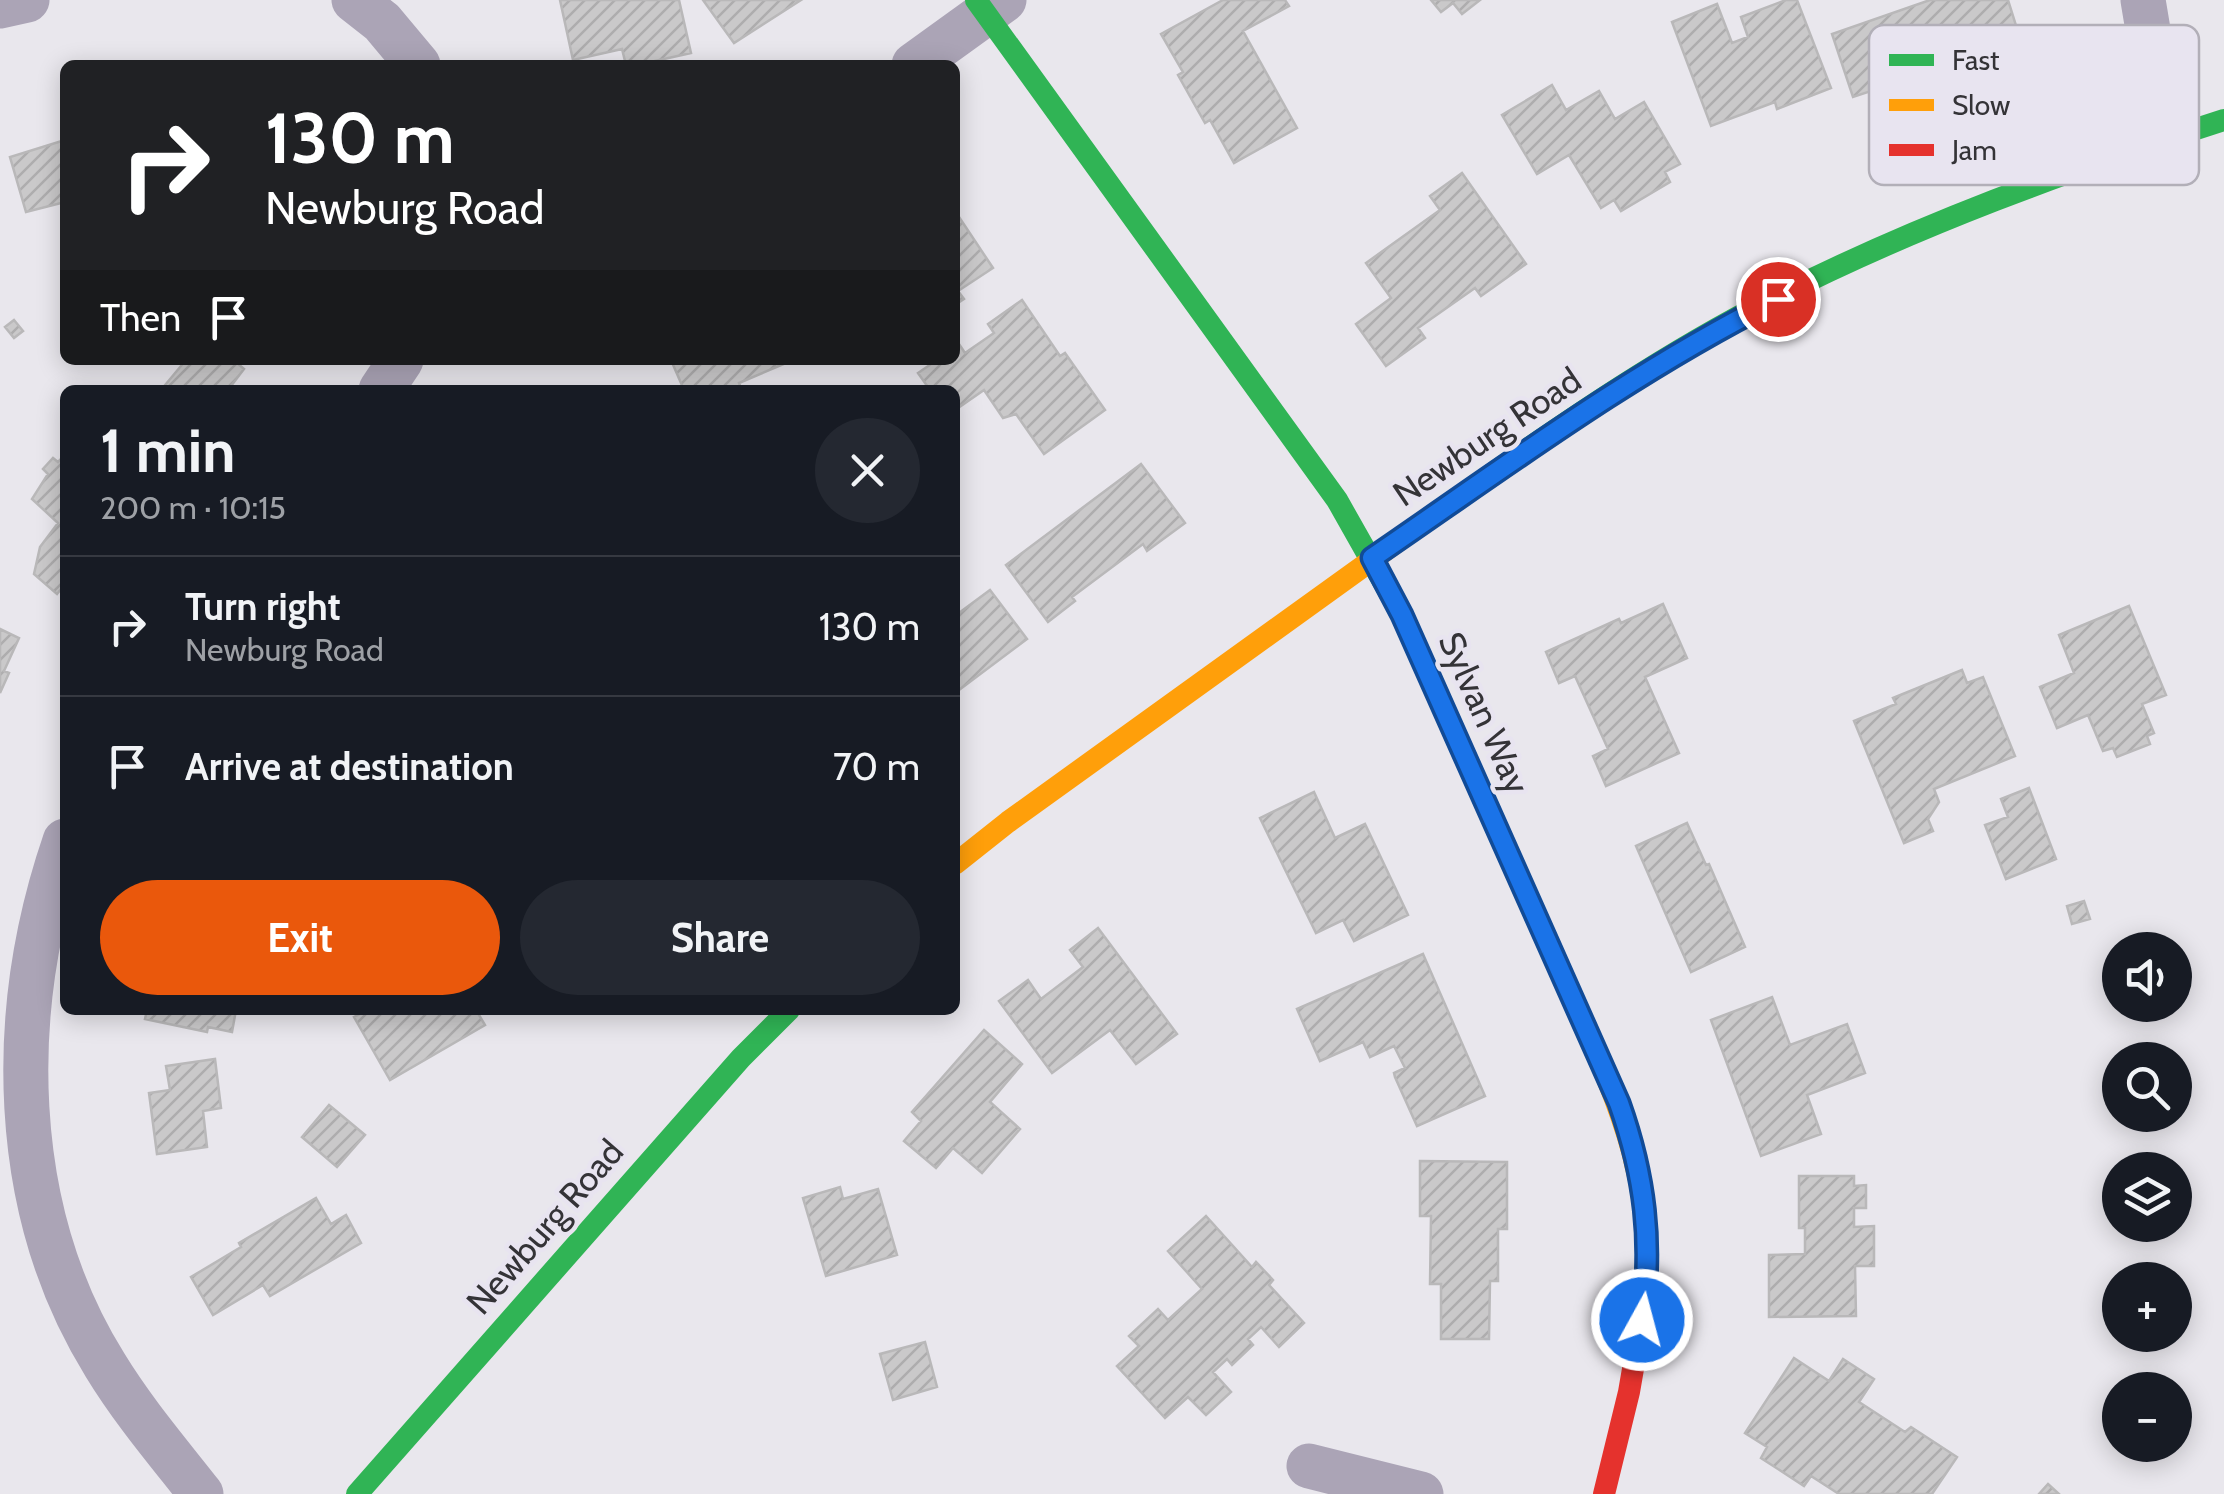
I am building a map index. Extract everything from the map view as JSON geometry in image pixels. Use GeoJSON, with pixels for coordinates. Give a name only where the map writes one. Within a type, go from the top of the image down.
{"type":"FeatureCollection","features":[{"type":"Feature","properties":{"kind":"main road","name":"Sylvan Way"},"geometry":{"type":"LineString","coordinates":[[989,4],[1337,500],[1372,558],[1402,615],[1619,1103],[1635,1148],[1645,1195],[1648,1282],[1637,1358],[1604,1494]]}},
{"type":"Feature","properties":{"kind":"main road","name":"Newburg Road"},"geometry":{"type":"LineString","coordinates":[[2199,128],[2224,120]]}},
{"type":"Feature","properties":{"kind":"main road","name":"Newburg Road"},"geometry":{"type":"LineString","coordinates":[[960,860],[1372,558],[1711,332],[1879,248],[2032,185]]}},
{"type":"Feature","properties":{"kind":"main road","name":"Newburg Road"},"geometry":{"type":"LineString","coordinates":[[356,1494],[741,1058],[784,1015]]}},
{"type":"Feature","properties":{"kind":"street"},"geometry":{"type":"LineString","coordinates":[[0,6],[27,0]]}},
{"type":"Feature","properties":{"kind":"street"},"geometry":{"type":"LineString","coordinates":[[354,0],[382,22],[414,60]]}},
{"type":"Feature","properties":{"kind":"street"},"geometry":{"type":"LineString","coordinates":[[2143,0],[2147,25]]}},
{"type":"Feature","properties":{"kind":"street"},"geometry":{"type":"LineString","coordinates":[[920,60],[989,4]]}},
{"type":"Feature","properties":{"kind":"street"},"geometry":{"type":"LineString","coordinates":[[60,856],[36,945],[27,1005],[25,1066],[30,1144],[41,1206],[70,1295],[104,1365],[201,1494]]}},
{"type":"Feature","properties":{"kind":"street"},"geometry":{"type":"LineString","coordinates":[[1309,1466],[1421,1494]]}},
{"type":"Feature","properties":{"kind":"building"},"geometry":{"type":"Polygon","coordinates":[[[560,0],[679,0],[691,53],[660,60],[625,60],[622,49],[573,60],[560,0]]]}},
{"type":"Feature","properties":{"kind":"building"},"geometry":{"type":"Polygon","coordinates":[[[703,0],[801,0],[734,43],[703,0]]]}},
{"type":"Feature","properties":{"kind":"building"},"geometry":{"type":"Polygon","coordinates":[[[1223,0],[1285,0],[1289,6],[1243,31],[1297,128],[1234,163],[1210,120],[1205,123],[1161,34],[1223,0]]]}},
{"type":"Feature","properties":{"kind":"building"},"geometry":{"type":"Polygon","coordinates":[[[1431,0],[1480,0],[1462,14],[1453,3],[1441,12],[1431,0]]]}},
{"type":"Feature","properties":{"kind":"building"},"geometry":{"type":"Polygon","coordinates":[[[1786,0],[1797,0],[1831,88],[1777,109],[1775,102],[1711,126],[1672,22],[1717,4],[1732,43],[1748,37],[1741,17],[1786,0]]]}},
{"type":"Feature","properties":{"kind":"building"},"geometry":{"type":"Polygon","coordinates":[[[1930,0],[2008,0],[2016,25],[1869,25],[1869,92],[1853,97],[1832,34],[1930,0]]]}},
{"type":"Feature","properties":{"kind":"building"},"geometry":{"type":"Polygon","coordinates":[[[1552,85],[1566,110],[1599,91],[1615,119],[1644,102],[1680,164],[1665,172],[1670,182],[1621,211],[1614,200],[1601,208],[1569,155],[1537,174],[1502,115],[1552,85]]]}},
{"type":"Feature","properties":{"kind":"building"},"geometry":{"type":"Polygon","coordinates":[[[60,142],[60,203],[26,212],[10,157],[60,142]]]}},
{"type":"Feature","properties":{"kind":"building"},"geometry":{"type":"Polygon","coordinates":[[[1462,173],[1526,264],[1481,296],[1475,288],[1418,328],[1425,338],[1386,366],[1356,324],[1391,298],[1366,263],[1440,210],[1430,196],[1462,173]]]}},
{"type":"Feature","properties":{"kind":"building"},"geometry":{"type":"Polygon","coordinates":[[[960,218],[993,268],[960,290],[960,218]]]}},
{"type":"Feature","properties":{"kind":"building"},"geometry":{"type":"Polygon","coordinates":[[[1022,300],[1060,356],[1065,353],[1105,410],[1044,454],[1016,414],[1003,418],[984,390],[960,407],[960,385],[926,385],[918,373],[930,365],[960,365],[960,346],[965,353],[994,333],[988,324],[1022,300]]]}},
{"type":"Feature","properties":{"kind":"building"},"geometry":{"type":"Polygon","coordinates":[[[14,320],[23,331],[14,338],[5,327],[14,320]]]}},
{"type":"Feature","properties":{"kind":"building"},"geometry":{"type":"Polygon","coordinates":[[[182,365],[239,365],[244,369],[232,385],[165,385],[182,365]]]}},
{"type":"Feature","properties":{"kind":"building"},"geometry":{"type":"Polygon","coordinates":[[[673,365],[781,365],[740,385],[682,385],[673,365]]]}},
{"type":"Feature","properties":{"kind":"building"},"geometry":{"type":"Polygon","coordinates":[[[53,458],[58,462],[60,590],[57,594],[34,574],[40,547],[58,523],[32,499],[48,474],[43,469],[53,458]]]}},
{"type":"Feature","properties":{"kind":"building"},"geometry":{"type":"Polygon","coordinates":[[[1141,464],[1185,523],[1147,551],[1143,544],[1072,597],[1075,601],[1048,622],[1006,565],[1141,464]]]}},
{"type":"Feature","properties":{"kind":"building"},"geometry":{"type":"Polygon","coordinates":[[[990,590],[1027,639],[960,689],[960,612],[990,590]]]}},
{"type":"Feature","properties":{"kind":"building"},"geometry":{"type":"Polygon","coordinates":[[[1663,604],[1687,658],[1645,677],[1679,753],[1606,786],[1593,756],[1608,749],[1575,676],[1559,683],[1546,652],[1663,604]]]}},
{"type":"Feature","properties":{"kind":"building"},"geometry":{"type":"Polygon","coordinates":[[[2129,606],[2166,695],[2142,704],[2154,733],[2147,736],[2150,744],[2117,757],[2113,748],[2103,751],[2088,715],[2057,728],[2040,687],[2074,673],[2059,635],[2129,606]]]}},
{"type":"Feature","properties":{"kind":"building"},"geometry":{"type":"Polygon","coordinates":[[[0,629],[19,638],[4,671],[9,673],[0,693],[0,629]]]}},
{"type":"Feature","properties":{"kind":"building"},"geometry":{"type":"Polygon","coordinates":[[[1962,670],[1967,683],[1983,677],[2015,756],[1934,789],[1939,802],[1928,819],[1933,831],[1904,843],[1854,721],[1896,704],[1893,698],[1962,670]]]}},
{"type":"Feature","properties":{"kind":"building"},"geometry":{"type":"Polygon","coordinates":[[[2029,788],[2056,859],[2006,879],[1985,825],[2008,817],[2001,799],[2029,788]]]}},
{"type":"Feature","properties":{"kind":"building"},"geometry":{"type":"Polygon","coordinates":[[[1314,792],[1335,838],[1365,824],[1408,915],[1354,941],[1343,920],[1316,933],[1260,818],[1314,792]]]}},
{"type":"Feature","properties":{"kind":"building"},"geometry":{"type":"Polygon","coordinates":[[[1687,823],[1745,947],[1691,972],[1636,846],[1687,823]]]}},
{"type":"Feature","properties":{"kind":"building"},"geometry":{"type":"Polygon","coordinates":[[[2084,901],[2090,919],[2072,924],[2067,906],[2084,901]]]}},
{"type":"Feature","properties":{"kind":"building"},"geometry":{"type":"Polygon","coordinates":[[[1098,928],[1177,1034],[1136,1064],[1110,1030],[1052,1073],[999,1001],[1028,980],[1041,999],[1083,967],[1070,950],[1098,928]]]}},
{"type":"Feature","properties":{"kind":"building"},"geometry":{"type":"Polygon","coordinates":[[[1423,954],[1485,1096],[1417,1126],[1395,1077],[1394,1073],[1405,1068],[1394,1046],[1370,1057],[1363,1042],[1320,1061],[1297,1009],[1423,954]]]}},
{"type":"Feature","properties":{"kind":"building"},"geometry":{"type":"Polygon","coordinates":[[[1772,997],[1790,1045],[1847,1024],[1865,1073],[1807,1095],[1821,1134],[1761,1156],[1711,1020],[1772,997]]]}},
{"type":"Feature","properties":{"kind":"building"},"geometry":{"type":"Polygon","coordinates":[[[146,1015],[235,1015],[232,1032],[208,1027],[207,1032],[145,1019],[146,1015]]]}},
{"type":"Feature","properties":{"kind":"building"},"geometry":{"type":"Polygon","coordinates":[[[479,1015],[485,1025],[390,1080],[354,1017],[479,1015]]]}},
{"type":"Feature","properties":{"kind":"building"},"geometry":{"type":"Polygon","coordinates":[[[984,1030],[1022,1064],[990,1102],[1020,1129],[982,1173],[953,1148],[936,1168],[904,1141],[921,1121],[912,1112],[984,1030]]]}},
{"type":"Feature","properties":{"kind":"building"},"geometry":{"type":"Polygon","coordinates":[[[215,1059],[221,1108],[203,1111],[207,1147],[157,1154],[149,1093],[170,1090],[166,1066],[215,1059]]]}},
{"type":"Feature","properties":{"kind":"building"},"geometry":{"type":"Polygon","coordinates":[[[329,1105],[365,1135],[337,1167],[302,1137],[329,1105]]]}},
{"type":"Feature","properties":{"kind":"building"},"geometry":{"type":"Polygon","coordinates":[[[1420,1161],[1507,1162],[1507,1229],[1498,1229],[1498,1281],[1490,1281],[1489,1339],[1441,1339],[1441,1284],[1430,1284],[1431,1216],[1420,1216],[1420,1161]]]}},
{"type":"Feature","properties":{"kind":"building"},"geometry":{"type":"Polygon","coordinates":[[[1799,1176],[1854,1176],[1854,1186],[1866,1185],[1866,1208],[1854,1208],[1854,1227],[1874,1226],[1874,1266],[1855,1266],[1856,1316],[1769,1317],[1769,1255],[1805,1254],[1805,1228],[1799,1228],[1799,1176]]]}},
{"type":"Feature","properties":{"kind":"building"},"geometry":{"type":"Polygon","coordinates":[[[840,1187],[843,1199],[878,1189],[897,1255],[826,1276],[803,1198],[840,1187]]]}},
{"type":"Feature","properties":{"kind":"building"},"geometry":{"type":"Polygon","coordinates":[[[316,1198],[331,1224],[346,1215],[361,1243],[270,1296],[263,1285],[213,1315],[191,1277],[241,1247],[239,1243],[316,1198]]]}},
{"type":"Feature","properties":{"kind":"building"},"geometry":{"type":"Polygon","coordinates":[[[1206,1216],[1252,1267],[1256,1262],[1273,1280],[1269,1285],[1304,1323],[1279,1347],[1261,1327],[1248,1339],[1253,1345],[1232,1365],[1227,1359],[1213,1372],[1231,1392],[1206,1415],[1188,1397],[1165,1418],[1117,1366],[1139,1346],[1129,1336],[1158,1309],[1168,1320],[1202,1289],[1168,1251],[1206,1216]]]}},
{"type":"Feature","properties":{"kind":"building"},"geometry":{"type":"Polygon","coordinates":[[[925,1342],[937,1387],[893,1400],[880,1354],[925,1342]]]}},
{"type":"Feature","properties":{"kind":"building"},"geometry":{"type":"Polygon","coordinates":[[[1794,1358],[1829,1381],[1843,1359],[1874,1379],[1859,1402],[1905,1432],[1911,1427],[1957,1457],[1932,1494],[1839,1494],[1811,1476],[1804,1486],[1761,1458],[1767,1447],[1745,1433],[1794,1358]]]}},
{"type":"Feature","properties":{"kind":"building"},"geometry":{"type":"Polygon","coordinates":[[[2048,1484],[2059,1494],[2039,1494],[2048,1484]]]}},
{"type":"Feature","properties":{"kind":"traffic: fast"},"geometry":{"type":"LineString","coordinates":[[976,0],[1337,500],[1402,615],[1496,827]]}},
{"type":"Feature","properties":{"kind":"traffic: fast"},"geometry":{"type":"LineString","coordinates":[[2199,128],[2224,120]]}},
{"type":"Feature","properties":{"kind":"traffic: fast"},"geometry":{"type":"LineString","coordinates":[[1476,485],[1658,363],[1733,319],[1882,247],[2036,185]]}},
{"type":"Feature","properties":{"kind":"traffic: fast"},"geometry":{"type":"LineString","coordinates":[[357,1494],[741,1058],[784,1015]]}},
{"type":"Feature","properties":{"kind":"traffic: slow"},"geometry":{"type":"LineString","coordinates":[[960,860],[1476,485]]}},
{"type":"Feature","properties":{"kind":"traffic: slow"},"geometry":{"type":"LineString","coordinates":[[1496,827],[1604,1072],[1631,1147],[1646,1225],[1643,1311]]}},
{"type":"Feature","properties":{"kind":"traffic: jam"},"geometry":{"type":"LineString","coordinates":[[1604,1494],[1629,1392],[1643,1311]]}},
{"type":"Feature","properties":{"kind":"route"},"geometry":{"type":"LineString","coordinates":[[1642,1320],[1649,1243],[1645,1195],[1635,1148],[1619,1103],[1402,615],[1372,558],[1621,388],[1711,332],[1778,299]]}}]}
